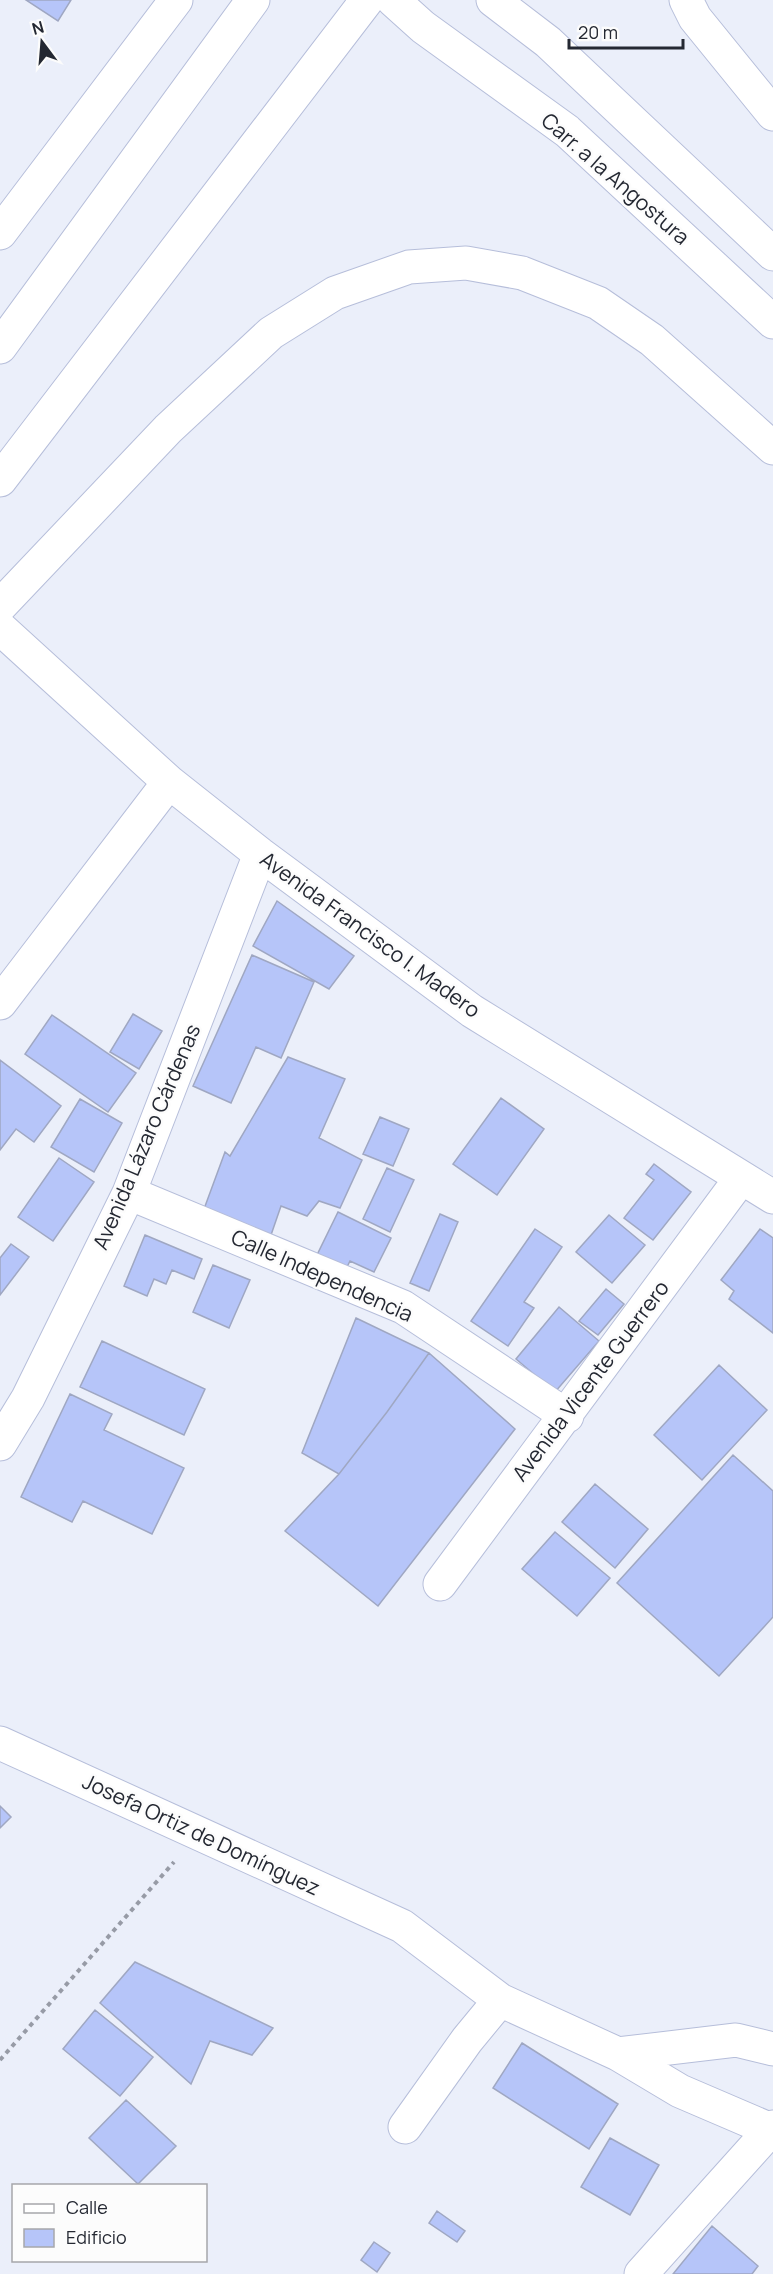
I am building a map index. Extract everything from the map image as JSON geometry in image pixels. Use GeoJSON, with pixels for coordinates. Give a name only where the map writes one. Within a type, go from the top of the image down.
{"type":"FeatureCollection","features":[{"type":"Feature","properties":{"kind":"street"},"geometry":{"type":"LineString","coordinates":[[0,233],[176,0]]}},
{"type":"Feature","properties":{"kind":"street"},"geometry":{"type":"LineString","coordinates":[[0,347],[252,0]]}},
{"type":"Feature","properties":{"kind":"street","name":"Carr. a la Angostura"},"geometry":{"type":"LineString","coordinates":[[393,0],[423,27],[567,131],[773,322]]}},
{"type":"Feature","properties":{"kind":"street"},"geometry":{"type":"LineString","coordinates":[[493,0],[548,42],[773,254]]}},
{"type":"Feature","properties":{"kind":"street"},"geometry":{"type":"LineString","coordinates":[[686,0],[695,18],[773,114]]}},
{"type":"Feature","properties":{"kind":"street"},"geometry":{"type":"LineString","coordinates":[[0,480],[362,7]]}},
{"type":"Feature","properties":{"kind":"street"},"geometry":{"type":"LineString","coordinates":[[0,606],[168,429],[271,333],[335,292],[409,267],[466,263],[522,273],[598,303],[652,340],[773,448]]}},
{"type":"Feature","properties":{"kind":"street","name":"Avenida Francisco I. Madero"},"geometry":{"type":"LineString","coordinates":[[0,628],[169,782],[261,854],[472,1011],[773,1197]]}},
{"type":"Feature","properties":{"kind":"street"},"geometry":{"type":"LineString","coordinates":[[0,1003],[169,782]]}},
{"type":"Feature","properties":{"kind":"street","name":"Avenida Lázaro Cárdenas"},"geometry":{"type":"LineString","coordinates":[[0,1444],[28,1398],[129,1193],[261,854]]}},
{"type":"Feature","properties":{"kind":"street","name":"Avenida Vicente Guerrero"},"geometry":{"type":"LineString","coordinates":[[440,1584],[567,1416],[741,1178]]}},
{"type":"Feature","properties":{"kind":"street","name":"Calle Independencia"},"geometry":{"type":"LineString","coordinates":[[129,1193],[403,1307],[567,1416]]}},
{"type":"Feature","properties":{"kind":"street","name":"Josefa Ortiz de Domínguez"},"geometry":{"type":"LineString","coordinates":[[0,1743],[402,1926],[500,2000],[618,2054],[680,2091],[772,2129]]}},
{"type":"Feature","properties":{"kind":"street"},"geometry":{"type":"LineString","coordinates":[[405,2127],[467,2040],[500,2000]]}},
{"type":"Feature","properties":{"kind":"street"},"geometry":{"type":"LineString","coordinates":[[618,2054],[736,2040],[773,2049]]}},
{"type":"Feature","properties":{"kind":"street"},"geometry":{"type":"LineString","coordinates":[[641,2274],[772,2129]]}},
{"type":"Feature","properties":{"kind":"path"},"geometry":{"type":"LineString","coordinates":[[0,2060],[198,1834]]}},
{"type":"Feature","properties":{"kind":"building"},"geometry":{"type":"Polygon","coordinates":[[[26,0],[71,0],[58,21],[26,0]]]}},
{"type":"Feature","properties":{"kind":"building"},"geometry":{"type":"Polygon","coordinates":[[[277,901],[354,956],[329,989],[253,946],[277,901]]]}},
{"type":"Feature","properties":{"kind":"building"},"geometry":{"type":"Polygon","coordinates":[[[252,955],[314,982],[281,1058],[256,1047],[231,1103],[193,1086],[252,955]]]}},
{"type":"Feature","properties":{"kind":"building"},"geometry":{"type":"Polygon","coordinates":[[[133,1014],[162,1031],[139,1069],[110,1052],[133,1014]]]}},
{"type":"Feature","properties":{"kind":"building"},"geometry":{"type":"Polygon","coordinates":[[[52,1015],[136,1073],[108,1112],[25,1054],[52,1015]]]}},
{"type":"Feature","properties":{"kind":"building"},"geometry":{"type":"Polygon","coordinates":[[[288,1057],[345,1079],[319,1138],[362,1160],[340,1208],[319,1201],[307,1216],[281,1206],[271,1235],[204,1209],[225,1152],[230,1156],[288,1057]]]}},
{"type":"Feature","properties":{"kind":"building"},"geometry":{"type":"Polygon","coordinates":[[[0,1060],[61,1106],[34,1142],[16,1129],[0,1150],[0,1060]]]}},
{"type":"Feature","properties":{"kind":"building"},"geometry":{"type":"Polygon","coordinates":[[[501,1098],[544,1129],[497,1195],[453,1164],[501,1098]]]}},
{"type":"Feature","properties":{"kind":"building"},"geometry":{"type":"Polygon","coordinates":[[[80,1099],[122,1123],[94,1172],[51,1147],[80,1099]]]}},
{"type":"Feature","properties":{"kind":"building"},"geometry":{"type":"Polygon","coordinates":[[[380,1117],[409,1129],[393,1166],[363,1154],[380,1117]]]}},
{"type":"Feature","properties":{"kind":"building"},"geometry":{"type":"Polygon","coordinates":[[[59,1158],[94,1182],[53,1241],[18,1217],[59,1158]]]}},
{"type":"Feature","properties":{"kind":"building"},"geometry":{"type":"Polygon","coordinates":[[[654,1164],[691,1192],[653,1240],[624,1218],[654,1180],[646,1174],[654,1164]]]}},
{"type":"Feature","properties":{"kind":"building"},"geometry":{"type":"Polygon","coordinates":[[[387,1168],[414,1180],[390,1232],[363,1219],[387,1168]]]}},
{"type":"Feature","properties":{"kind":"building"},"geometry":{"type":"Polygon","coordinates":[[[338,1212],[391,1238],[374,1272],[350,1261],[345,1271],[316,1257],[338,1212]]]}},
{"type":"Feature","properties":{"kind":"building"},"geometry":{"type":"Polygon","coordinates":[[[440,1214],[458,1222],[429,1291],[410,1283],[440,1214]]]}},
{"type":"Feature","properties":{"kind":"building"},"geometry":{"type":"Polygon","coordinates":[[[609,1215],[645,1245],[612,1283],[576,1252],[609,1215]]]}},
{"type":"Feature","properties":{"kind":"building"},"geometry":{"type":"Polygon","coordinates":[[[535,1229],[562,1247],[524,1302],[534,1308],[508,1346],[471,1321],[535,1229]]]}},
{"type":"Feature","properties":{"kind":"building"},"geometry":{"type":"Polygon","coordinates":[[[760,1229],[773,1238],[773,1333],[729,1299],[734,1291],[721,1280],[760,1229]]]}},
{"type":"Feature","properties":{"kind":"building"},"geometry":{"type":"Polygon","coordinates":[[[145,1235],[202,1259],[194,1279],[172,1270],[166,1284],[154,1279],[147,1296],[124,1286],[145,1235]]]}},
{"type":"Feature","properties":{"kind":"building"},"geometry":{"type":"Polygon","coordinates":[[[11,1244],[29,1257],[0,1295],[0,1258],[11,1244]]]}},
{"type":"Feature","properties":{"kind":"building"},"geometry":{"type":"Polygon","coordinates":[[[213,1265],[250,1280],[229,1328],[193,1312],[213,1265]]]}},
{"type":"Feature","properties":{"kind":"building"},"geometry":{"type":"Polygon","coordinates":[[[606,1289],[624,1304],[598,1335],[579,1321],[606,1289]]]}},
{"type":"Feature","properties":{"kind":"building"},"geometry":{"type":"Polygon","coordinates":[[[559,1307],[599,1341],[555,1392],[516,1359],[559,1307]]]}},
{"type":"Feature","properties":{"kind":"building"},"geometry":{"type":"Polygon","coordinates":[[[356,1318],[429,1353],[339,1474],[302,1453],[356,1318]]]}},
{"type":"Feature","properties":{"kind":"building"},"geometry":{"type":"Polygon","coordinates":[[[102,1341],[205,1389],[184,1435],[80,1387],[102,1341]]]}},
{"type":"Feature","properties":{"kind":"building"},"geometry":{"type":"Polygon","coordinates":[[[429,1353],[515,1429],[378,1606],[285,1531],[339,1474],[429,1353]]]}},
{"type":"Feature","properties":{"kind":"building"},"geometry":{"type":"Polygon","coordinates":[[[719,1365],[767,1410],[702,1480],[654,1435],[719,1365]]]}},
{"type":"Feature","properties":{"kind":"building"},"geometry":{"type":"Polygon","coordinates":[[[70,1394],[112,1414],[104,1430],[184,1468],[152,1534],[83,1501],[72,1522],[21,1497],[70,1394]]]}},
{"type":"Feature","properties":{"kind":"building"},"geometry":{"type":"Polygon","coordinates":[[[733,1455],[773,1491],[773,1617],[719,1676],[617,1583],[733,1455]]]}},
{"type":"Feature","properties":{"kind":"building"},"geometry":{"type":"Polygon","coordinates":[[[595,1484],[648,1529],[615,1568],[562,1522],[595,1484]]]}},
{"type":"Feature","properties":{"kind":"building"},"geometry":{"type":"Polygon","coordinates":[[[555,1532],[610,1578],[577,1616],[522,1569],[555,1532]]]}},
{"type":"Feature","properties":{"kind":"building"},"geometry":{"type":"Polygon","coordinates":[[[0,1806],[11,1817],[0,1828],[0,1806]]]}},
{"type":"Feature","properties":{"kind":"building"},"geometry":{"type":"Polygon","coordinates":[[[135,1962],[273,2028],[252,2055],[210,2041],[191,2084],[100,2003],[135,1962]]]}},
{"type":"Feature","properties":{"kind":"building"},"geometry":{"type":"Polygon","coordinates":[[[95,2010],[153,2057],[120,2096],[63,2049],[95,2010]]]}},
{"type":"Feature","properties":{"kind":"building"},"geometry":{"type":"Polygon","coordinates":[[[522,2043],[618,2104],[589,2149],[493,2088],[522,2043]]]}},
{"type":"Feature","properties":{"kind":"building"},"geometry":{"type":"Polygon","coordinates":[[[126,2100],[176,2146],[138,2184],[89,2138],[126,2100]]]}},
{"type":"Feature","properties":{"kind":"building"},"geometry":{"type":"Polygon","coordinates":[[[610,2138],[659,2165],[630,2215],[581,2187],[610,2138]]]}},
{"type":"Feature","properties":{"kind":"building"},"geometry":{"type":"Polygon","coordinates":[[[437,2211],[465,2231],[457,2242],[429,2223],[437,2211]]]}},
{"type":"Feature","properties":{"kind":"building"},"geometry":{"type":"Polygon","coordinates":[[[712,2226],[758,2266],[752,2274],[673,2274],[712,2226]]]}},
{"type":"Feature","properties":{"kind":"building"},"geometry":{"type":"Polygon","coordinates":[[[374,2242],[390,2253],[377,2272],[361,2260],[374,2242]]]}}]}
